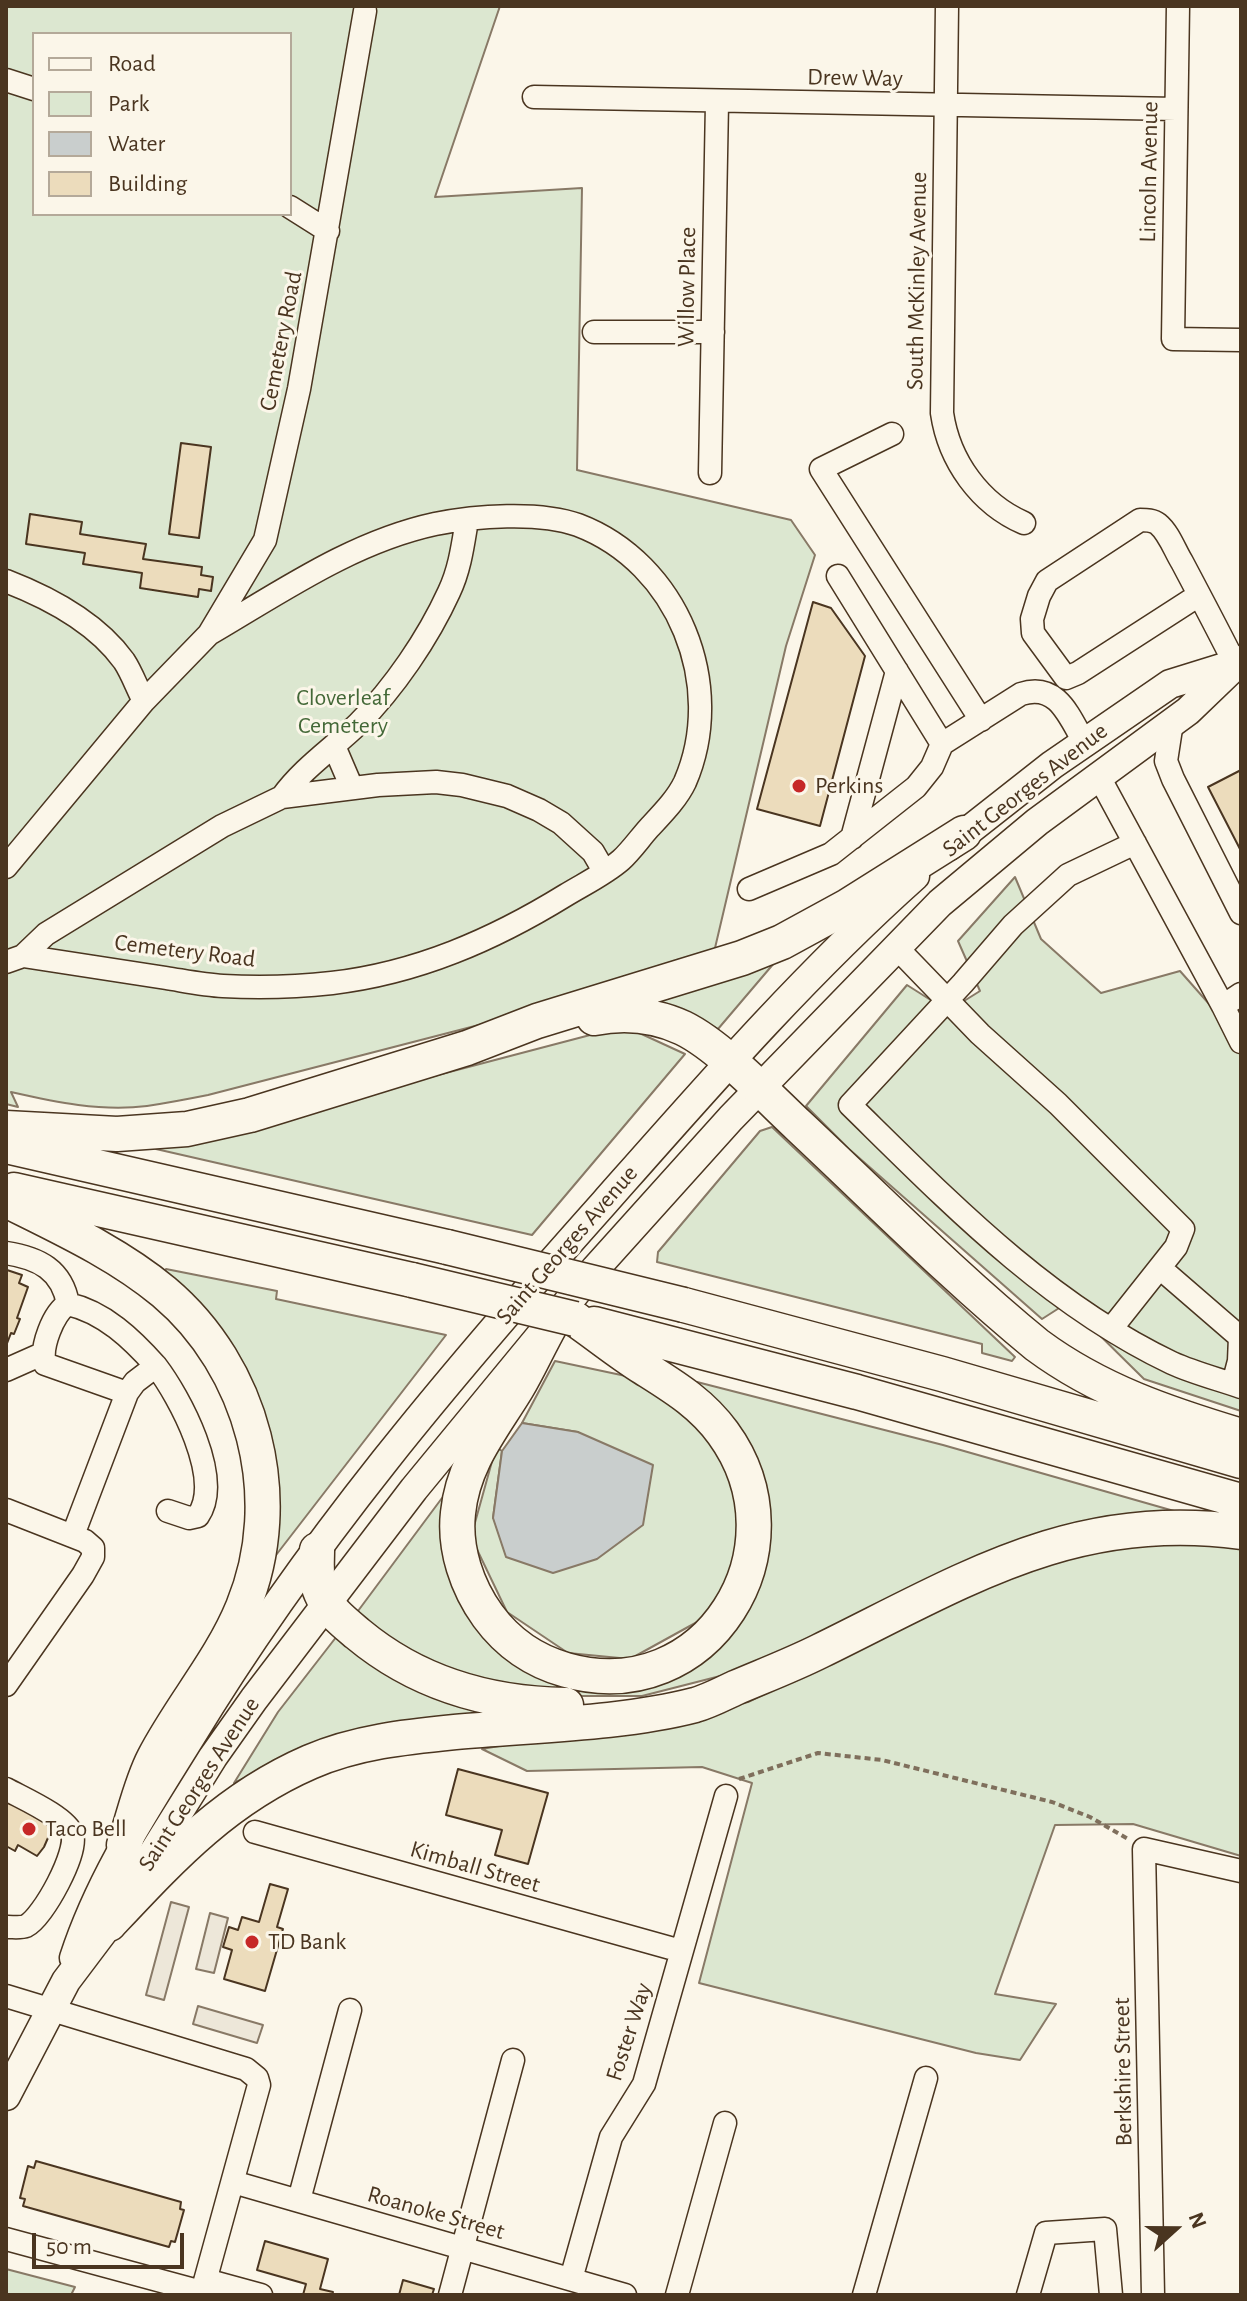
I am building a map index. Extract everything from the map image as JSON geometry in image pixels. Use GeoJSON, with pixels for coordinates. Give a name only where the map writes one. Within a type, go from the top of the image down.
{"type":"FeatureCollection","features":[{"type":"Feature","properties":{"kind":"highway"},"geometry":{"type":"LineString","coordinates":[[467,1048],[537,1021],[642,991],[782,942],[848,906],[964,833]]}},
{"type":"Feature","properties":{"kind":"highway"},"geometry":{"type":"LineString","coordinates":[[6,1128],[105,1134],[187,1129],[250,1115],[467,1048],[586,1019],[631,1014],[661,1020],[684,1029],[730,1064],[1001,1315],[1053,1357],[1133,1400],[1241,1436]]}},
{"type":"Feature","properties":{"kind":"highway"},"geometry":{"type":"LineString","coordinates":[[6,1146],[684,1305],[914,1366],[1241,1461]]}},
{"type":"Feature","properties":{"kind":"highway"},"geometry":{"type":"LineString","coordinates":[[6,1189],[412,1280],[563,1321],[650,1354],[919,1409],[1241,1501]]}},
{"type":"Feature","properties":{"kind":"highway"},"geometry":{"type":"LineString","coordinates":[[6,1200],[115,1258],[164,1292],[186,1314],[207,1339],[235,1385],[253,1433],[260,1467],[262,1537],[249,1592],[224,1647],[153,1760],[124,1845]]}},
{"type":"Feature","properties":{"kind":"highway"},"geometry":{"type":"LineString","coordinates":[[563,1321],[490,1427],[471,1463],[461,1497],[458,1530],[468,1580],[492,1621],[527,1653],[570,1671],[596,1676],[625,1675],[649,1670],[677,1657],[702,1640],[724,1618],[738,1596],[749,1568],[754,1538],[753,1508],[745,1476],[733,1448],[714,1422],[650,1354]]}},
{"type":"Feature","properties":{"kind":"highway"},"geometry":{"type":"LineString","coordinates":[[109,1924],[179,1850],[227,1809],[263,1785],[351,1747],[390,1739],[667,1711],[700,1704],[785,1669],[991,1568],[1047,1547],[1085,1536],[1132,1529],[1198,1528],[1241,1532]]}},
{"type":"Feature","properties":{"kind":"highway"},"geometry":{"type":"LineString","coordinates":[[317,1550],[319,1585],[327,1602],[344,1622],[386,1656],[434,1681],[488,1697],[551,1705],[616,1705],[738,1687]]}},
{"type":"Feature","properties":{"kind":"main road","name":"Saint Georges Avenue"},"geometry":{"type":"LineString","coordinates":[[66,1981],[109,1924],[213,1757],[327,1602],[461,1430],[563,1321],[596,1268],[759,1089],[896,947],[974,873],[1098,775],[1188,711],[1239,663]]}},
{"type":"Feature","properties":{"kind":"main road","name":"Saint Georges Avenue"},"geometry":{"type":"LineString","coordinates":[[6,2096],[66,1981],[88,1915],[124,1845],[225,1679],[317,1550],[398,1445],[516,1303],[797,990],[887,902],[964,833],[1084,742],[1170,684],[1239,663]]}},
{"type":"Feature","properties":{"kind":"main road"},"geometry":{"type":"LineString","coordinates":[[796,1051],[787,1040],[786,1026],[797,990]]}},
{"type":"Feature","properties":{"kind":"street","name":"South McKinley Avenue"},"geometry":{"type":"LineString","coordinates":[[947,6],[941,401],[944,428],[956,456],[986,500],[1024,523]]}},
{"type":"Feature","properties":{"kind":"street","name":"Lincoln Avenue"},"geometry":{"type":"LineString","coordinates":[[1178,6],[1173,339],[1241,340]]}},
{"type":"Feature","properties":{"kind":"street","name":"Cemetery Road"},"geometry":{"type":"LineString","coordinates":[[6,867],[144,701],[209,634],[265,540],[299,389],[365,11]]}},
{"type":"Feature","properties":{"kind":"street"},"geometry":{"type":"LineString","coordinates":[[6,80],[32,88]]}},
{"type":"Feature","properties":{"kind":"street","name":"Drew Way"},"geometry":{"type":"LineString","coordinates":[[534,97],[717,103],[1176,109]]}},
{"type":"Feature","properties":{"kind":"street","name":"Willow Place"},"geometry":{"type":"LineString","coordinates":[[710,473],[717,103]]}},
{"type":"Feature","properties":{"kind":"street"},"geometry":{"type":"LineString","coordinates":[[292,208],[328,231]]}},
{"type":"Feature","properties":{"kind":"street"},"geometry":{"type":"LineString","coordinates":[[594,332],[713,332]]}},
{"type":"Feature","properties":{"kind":"street"},"geometry":{"type":"LineString","coordinates":[[892,434],[821,469],[981,720]]}},
{"type":"Feature","properties":{"kind":"street","name":"Cemetery Road"},"geometry":{"type":"LineString","coordinates":[[15,959],[221,986],[334,983],[403,969],[462,951],[503,933],[621,860],[684,786],[696,751],[701,722],[700,692],[689,642],[676,611],[655,579],[633,557],[578,525],[516,517],[467,520],[407,532],[337,559],[209,634]]}},
{"type":"Feature","properties":{"kind":"street","name":"Cemetery Road"},"geometry":{"type":"LineString","coordinates":[[282,797],[296,777],[334,746],[384,695],[449,592],[457,572],[467,520]]}},
{"type":"Feature","properties":{"kind":"street"},"geometry":{"type":"LineString","coordinates":[[1084,742],[1062,705],[1058,686],[1033,633],[1032,619],[1047,581],[1140,520],[1158,524],[1167,535],[1239,663]]}},
{"type":"Feature","properties":{"kind":"street"},"geometry":{"type":"LineString","coordinates":[[838,576],[942,744]]}},
{"type":"Feature","properties":{"kind":"street"},"geometry":{"type":"LineString","coordinates":[[6,581],[52,602],[93,627],[124,662],[144,701]]}},
{"type":"Feature","properties":{"kind":"street"},"geometry":{"type":"LineString","coordinates":[[749,889],[831,854],[916,787],[932,767],[942,744],[1021,694],[1058,686],[1199,595]]}},
{"type":"Feature","properties":{"kind":"street"},"geometry":{"type":"LineString","coordinates":[[852,838],[897,671]]}},
{"type":"Feature","properties":{"kind":"street"},"geometry":{"type":"LineString","coordinates":[[1172,722],[1166,761],[1241,913]]}},
{"type":"Feature","properties":{"kind":"street"},"geometry":{"type":"LineString","coordinates":[[334,746],[352,788]]}},
{"type":"Feature","properties":{"kind":"street"},"geometry":{"type":"LineString","coordinates":[[1098,775],[1135,843],[1232,1000],[1241,1042]]}},
{"type":"Feature","properties":{"kind":"street","name":"Cemetery Road"},"geometry":{"type":"LineString","coordinates":[[15,959],[46,934],[222,826],[282,797],[436,782],[507,796],[561,823],[593,852],[604,871]]}},
{"type":"Feature","properties":{"kind":"street"},"geometry":{"type":"LineString","coordinates":[[1135,843],[1068,875],[1013,925],[850,1105],[1022,1268],[1111,1329],[1173,1364],[1237,1386],[1240,1337],[1160,1268]]}},
{"type":"Feature","properties":{"kind":"street"},"geometry":{"type":"LineString","coordinates":[[896,947],[980,1034],[1058,1104],[1183,1229],[1176,1247],[1111,1329]]}},
{"type":"Feature","properties":{"kind":"street"},"geometry":{"type":"LineString","coordinates":[[6,1253],[49,1267],[65,1289],[68,1304]]}},
{"type":"Feature","properties":{"kind":"street"},"geometry":{"type":"LineString","coordinates":[[68,1304],[60,1309],[42,1354],[45,1364],[127,1393]]}},
{"type":"Feature","properties":{"kind":"street"},"geometry":{"type":"LineString","coordinates":[[68,1304],[110,1323],[156,1366],[173,1389],[199,1451],[204,1480],[203,1505],[198,1516],[189,1518],[168,1511]]}},
{"type":"Feature","properties":{"kind":"street"},"geometry":{"type":"LineString","coordinates":[[6,1370],[42,1354]]}},
{"type":"Feature","properties":{"kind":"street"},"geometry":{"type":"LineString","coordinates":[[73,1535],[127,1393],[135,1382],[156,1366]]}},
{"type":"Feature","properties":{"kind":"street"},"geometry":{"type":"LineString","coordinates":[[6,1510],[73,1535],[93,1548],[93,1557],[83,1575],[6,1685]]}},
{"type":"Feature","properties":{"kind":"street"},"geometry":{"type":"LineString","coordinates":[[6,1789],[67,1825],[74,1841],[72,1856],[40,1913],[25,1926],[8,1927]]}},
{"type":"Feature","properties":{"kind":"street","name":"Foster Way"},"geometry":{"type":"LineString","coordinates":[[571,2279],[611,2137],[644,2084],[726,1796]]}},
{"type":"Feature","properties":{"kind":"street","name":"Kimball Street"},"geometry":{"type":"LineString","coordinates":[[255,1832],[681,1951]]}},
{"type":"Feature","properties":{"kind":"street"},"geometry":{"type":"LineString","coordinates":[[1144,1849],[1241,1871]]}},
{"type":"Feature","properties":{"kind":"street","name":"Berkshire Street"},"geometry":{"type":"LineString","coordinates":[[1144,1849],[1153,2295]]}},
{"type":"Feature","properties":{"kind":"street"},"geometry":{"type":"LineString","coordinates":[[6,1996],[253,2073],[259,2085],[202,2292],[6,2239]]}},
{"type":"Feature","properties":{"kind":"street"},"geometry":{"type":"LineString","coordinates":[[299,2200],[350,2010]]}},
{"type":"Feature","properties":{"kind":"street"},"geometry":{"type":"LineString","coordinates":[[450,2295],[513,2060]]}},
{"type":"Feature","properties":{"kind":"street"},"geometry":{"type":"LineString","coordinates":[[864,2295],[926,2078]]}},
{"type":"Feature","properties":{"kind":"street"},"geometry":{"type":"LineString","coordinates":[[677,2295],[725,2123]]}},
{"type":"Feature","properties":{"kind":"street","name":"Roanoke Street"},"geometry":{"type":"LineString","coordinates":[[233,2182],[625,2295]]}},
{"type":"Feature","properties":{"kind":"street"},"geometry":{"type":"LineString","coordinates":[[1028,2295],[1046,2233],[1105,2229],[1111,2295]]}},
{"type":"Feature","properties":{"kind":"street"},"geometry":{"type":"LineString","coordinates":[[206,2280],[261,2295]]}},
{"type":"Feature","properties":{"kind":"path"},"geometry":{"type":"LineString","coordinates":[[726,1796],[734,1781],[818,1753],[882,1760],[1052,1802],[1090,1817],[1144,1849]]}},
{"type":"Feature","properties":{"kind":"green space","name":"Cloverleaf Cemetery"},"geometry":{"type":"Polygon","coordinates":[[[6,6],[500,6],[435,197],[582,188],[577,470],[791,520],[815,555],[786,646],[711,965],[200,1096],[147,1106],[113,1108],[11,1092],[18,1107],[6,1104],[6,6]]]}},
{"type":"Feature","properties":{"kind":"green space"},"geometry":{"type":"Polygon","coordinates":[[[1015,877],[1041,939],[1101,993],[1180,971],[1210,1005],[1241,989],[1241,1411],[1144,1379],[1067,1303],[1042,1319],[849,1149],[806,1106],[907,985],[948,1011],[980,991],[958,941],[1015,877]]]}},
{"type":"Feature","properties":{"kind":"green space"},"geometry":{"type":"Polygon","coordinates":[[[775,962],[718,1029],[650,1000],[775,962]]]}},
{"type":"Feature","properties":{"kind":"green space"},"geometry":{"type":"Polygon","coordinates":[[[613,1029],[635,1031],[685,1054],[532,1235],[156,1149],[613,1029]]]}},
{"type":"Feature","properties":{"kind":"green space"},"geometry":{"type":"Polygon","coordinates":[[[772,1127],[1015,1357],[1012,1361],[982,1353],[982,1344],[657,1262],[658,1252],[760,1131],[772,1127]]]}},
{"type":"Feature","properties":{"kind":"green space"},"geometry":{"type":"Polygon","coordinates":[[[166,1269],[277,1291],[276,1299],[446,1335],[273,1559],[274,1485],[164,1274],[166,1269]]]}},
{"type":"Feature","properties":{"kind":"green space"},"geometry":{"type":"Polygon","coordinates":[[[555,1361],[640,1379],[715,1440],[740,1502],[735,1571],[708,1616],[630,1659],[568,1653],[507,1612],[471,1537],[496,1447],[502,1451],[493,1518],[578,1432],[522,1423],[555,1361]]]}},
{"type":"Feature","properties":{"kind":"green space"},"geometry":{"type":"Polygon","coordinates":[[[697,1382],[943,1445],[1188,1515],[1102,1521],[736,1672],[642,1696],[563,1696],[444,1672],[355,1615],[442,1498],[449,1499],[503,1649],[671,1673],[764,1547],[695,1387],[697,1382]]]}},
{"type":"Feature","properties":{"kind":"green space"},"geometry":{"type":"Polygon","coordinates":[[[1132,1538],[1241,1543],[1241,1856],[1133,1824],[1055,1825],[995,1994],[1056,2004],[1020,2060],[976,2053],[699,1983],[752,1783],[702,1767],[527,1771],[482,1749],[748,1702],[1034,1563],[1132,1538]]]}},
{"type":"Feature","properties":{"kind":"green space"},"geometry":{"type":"Polygon","coordinates":[[[337,1636],[525,1715],[332,1737],[234,1783],[278,1712],[337,1636]]]}},
{"type":"Feature","properties":{"kind":"green space"},"geometry":{"type":"Polygon","coordinates":[[[6,2269],[75,2287],[71,2295],[6,2295],[6,2269]]]}},
{"type":"Feature","properties":{"kind":"shaded area"},"geometry":{"type":"Polygon","coordinates":[[[171,1902],[189,1907],[164,2000],[146,1995],[171,1902]]]}},
{"type":"Feature","properties":{"kind":"shaded area"},"geometry":{"type":"Polygon","coordinates":[[[210,1913],[228,1918],[214,1973],[196,1969],[210,1913]]]}},
{"type":"Feature","properties":{"kind":"shaded area"},"geometry":{"type":"Polygon","coordinates":[[[198,2006],[263,2025],[257,2043],[193,2024],[198,2006]]]}},
{"type":"Feature","properties":{"kind":"water"},"geometry":{"type":"Polygon","coordinates":[[[522,1423],[578,1432],[653,1465],[643,1525],[597,1559],[553,1573],[506,1557],[493,1518],[502,1451],[522,1423]]]}},
{"type":"Feature","properties":{"kind":"building"},"geometry":{"type":"Polygon","coordinates":[[[181,443],[211,447],[199,538],[169,534],[181,443]]]}},
{"type":"Feature","properties":{"kind":"building"},"geometry":{"type":"Polygon","coordinates":[[[30,514],[82,522],[80,534],[146,544],[143,559],[202,567],[201,575],[213,577],[211,591],[199,589],[198,597],[140,588],[142,573],[83,564],[85,553],[26,544],[30,514]]]}},
{"type":"Feature","properties":{"kind":"building"},"geometry":{"type":"Polygon","coordinates":[[[813,602],[831,608],[865,656],[820,826],[757,809],[813,602]]]}},
{"type":"Feature","properties":{"kind":"building"},"geometry":{"type":"Polygon","coordinates":[[[1241,770],[1241,851],[1208,787],[1241,770]]]}},
{"type":"Feature","properties":{"kind":"building"},"geometry":{"type":"Polygon","coordinates":[[[7,1270],[22,1275],[19,1283],[28,1287],[17,1318],[20,1319],[6,1346],[7,1270]]]}},
{"type":"Feature","properties":{"kind":"building"},"geometry":{"type":"Polygon","coordinates":[[[458,1769],[548,1793],[528,1864],[495,1855],[502,1830],[446,1815],[458,1769]]]}},
{"type":"Feature","properties":{"kind":"building","name":"Taco Bell"},"geometry":{"type":"Polygon","coordinates":[[[6,1797],[54,1824],[37,1856],[18,1845],[15,1851],[6,1846],[6,1797]]]}},
{"type":"Feature","properties":{"kind":"building","name":"TD Bank"},"geometry":{"type":"Polygon","coordinates":[[[270,1884],[288,1889],[277,1927],[283,1929],[265,1991],[224,1979],[232,1950],[223,1947],[229,1927],[238,1930],[242,1917],[259,1922],[270,1884]]]}},
{"type":"Feature","properties":{"kind":"building"},"geometry":{"type":"Polygon","coordinates":[[[36,2161],[181,2202],[180,2209],[184,2210],[175,2242],[171,2241],[169,2247],[23,2206],[25,2199],[20,2198],[28,2166],[34,2168],[36,2161]]]}},
{"type":"Feature","properties":{"kind":"building"},"geometry":{"type":"Polygon","coordinates":[[[265,2241],[328,2259],[320,2289],[333,2292],[332,2295],[303,2295],[306,2284],[257,2270],[265,2241]]]}},
{"type":"Feature","properties":{"kind":"building"},"geometry":{"type":"Polygon","coordinates":[[[403,2280],[434,2289],[432,2295],[399,2295],[403,2280]]]}},
{"type":"Feature","properties":{"kind":"place","name":"Perkins"},"geometry":{"type":"Point","coordinates":[799,786]}},
{"type":"Feature","properties":{"kind":"place","name":"Taco Bell"},"geometry":{"type":"Point","coordinates":[29,1829]}},
{"type":"Feature","properties":{"kind":"place","name":"TD Bank"},"geometry":{"type":"Point","coordinates":[252,1942]}}]}
